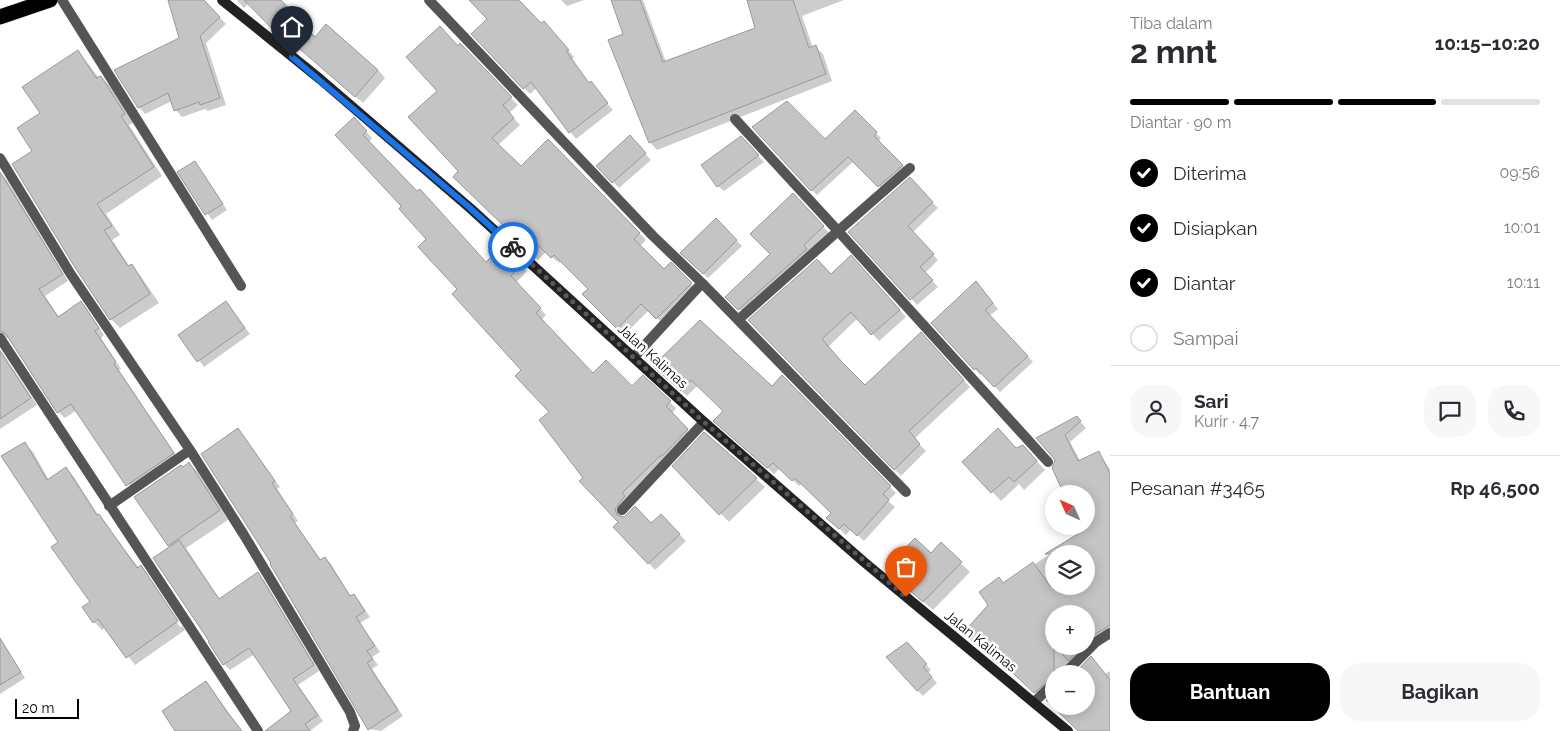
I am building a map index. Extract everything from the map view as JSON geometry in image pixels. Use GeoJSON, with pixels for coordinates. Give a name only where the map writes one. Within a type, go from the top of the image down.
{"type":"FeatureCollection","features":[{"type":"Feature","properties":{"kind":"highway"},"geometry":{"type":"LineString","coordinates":[[0,17],[50,0]]}},
{"type":"Feature","properties":{"kind":"street"},"geometry":{"type":"LineString","coordinates":[[62,0],[241,286]]}},
{"type":"Feature","properties":{"kind":"street","name":"Jalan Kalimas"},"geometry":{"type":"LineString","coordinates":[[222,0],[320,80],[470,208],[704,422],[864,562],[1068,731]]}},
{"type":"Feature","properties":{"kind":"street"},"geometry":{"type":"LineString","coordinates":[[429,0],[653,236],[702,283],[906,492]]}},
{"type":"Feature","properties":{"kind":"street"},"geometry":{"type":"LineString","coordinates":[[735,119],[1048,462]]}},
{"type":"Feature","properties":{"kind":"street"},"geometry":{"type":"LineString","coordinates":[[0,158],[70,274],[190,450],[350,712],[355,726],[353,731]]}},
{"type":"Feature","properties":{"kind":"street"},"geometry":{"type":"LineString","coordinates":[[738,320],[910,168]]}},
{"type":"Feature","properties":{"kind":"street"},"geometry":{"type":"LineString","coordinates":[[634,358],[702,283]]}},
{"type":"Feature","properties":{"kind":"street"},"geometry":{"type":"LineString","coordinates":[[0,338],[258,731]]}},
{"type":"Feature","properties":{"kind":"street"},"geometry":{"type":"LineString","coordinates":[[622,510],[704,422]]}},
{"type":"Feature","properties":{"kind":"street"},"geometry":{"type":"LineString","coordinates":[[109,506],[190,450]]}},
{"type":"Feature","properties":{"kind":"street"},"geometry":{"type":"LineString","coordinates":[[1073,665],[1096,642],[1110,633]]}},
{"type":"Feature","properties":{"kind":"street"},"geometry":{"type":"LineString","coordinates":[[1034,702],[1045,692]]}},
{"type":"Feature","properties":{"kind":"building"},"geometry":{"type":"Polygon","coordinates":[[[168,0],[204,0],[220,17],[200,36],[220,98],[200,105],[199,102],[174,111],[168,93],[138,108],[114,70],[179,38],[168,0]]]}},
{"type":"Feature","properties":{"kind":"building"},"geometry":{"type":"Polygon","coordinates":[[[244,0],[281,0],[315,37],[326,24],[378,70],[355,97],[293,43],[290,46],[287,44],[244,0]]]}},
{"type":"Feature","properties":{"kind":"building"},"geometry":{"type":"Polygon","coordinates":[[[469,0],[519,0],[541,23],[544,21],[569,50],[566,51],[589,83],[591,81],[608,103],[569,133],[531,82],[523,89],[471,34],[487,19],[469,0]]]}},
{"type":"Feature","properties":{"kind":"building"},"geometry":{"type":"Polygon","coordinates":[[[611,0],[640,0],[663,62],[755,28],[747,0],[793,0],[809,48],[816,45],[826,74],[649,143],[608,40],[623,34],[611,0]]]}},
{"type":"Feature","properties":{"kind":"building"},"geometry":{"type":"Polygon","coordinates":[[[440,26],[458,46],[460,43],[512,97],[503,105],[514,118],[492,138],[521,166],[548,139],[640,233],[634,239],[664,269],[671,262],[692,283],[656,319],[641,304],[617,329],[582,294],[588,289],[554,255],[551,258],[539,246],[531,254],[510,235],[512,234],[453,177],[458,171],[408,117],[437,91],[406,57],[440,26]]]}},
{"type":"Feature","properties":{"kind":"building"},"geometry":{"type":"Polygon","coordinates":[[[78,50],[96,78],[101,76],[125,114],[121,116],[154,167],[97,204],[112,226],[104,230],[128,266],[132,264],[150,294],[110,320],[74,266],[12,164],[32,151],[17,128],[40,113],[22,87],[78,50]]]}},
{"type":"Feature","properties":{"kind":"building"},"geometry":{"type":"Polygon","coordinates":[[[787,101],[825,139],[855,110],[877,132],[874,136],[903,165],[878,187],[848,157],[811,191],[752,127],[787,101]]]}},
{"type":"Feature","properties":{"kind":"building"},"geometry":{"type":"Polygon","coordinates":[[[354,117],[367,131],[363,135],[417,191],[420,189],[486,262],[502,247],[521,264],[511,276],[541,308],[536,313],[593,373],[606,360],[632,386],[643,375],[671,401],[666,406],[688,429],[622,493],[625,496],[615,509],[617,515],[624,517],[635,506],[651,523],[661,514],[680,534],[648,564],[613,527],[618,522],[579,481],[583,478],[539,420],[549,412],[515,376],[521,370],[452,294],[457,289],[418,247],[426,239],[399,209],[401,206],[335,135],[354,117]]]}},
{"type":"Feature","properties":{"kind":"building"},"geometry":{"type":"Polygon","coordinates":[[[630,135],[646,153],[612,183],[596,166],[630,135]]]}},
{"type":"Feature","properties":{"kind":"building"},"geometry":{"type":"Polygon","coordinates":[[[741,136],[759,155],[717,187],[701,165],[741,136]]]}},
{"type":"Feature","properties":{"kind":"building"},"geometry":{"type":"Polygon","coordinates":[[[195,161],[223,204],[205,215],[177,172],[195,161]]]}},
{"type":"Feature","properties":{"kind":"building"},"geometry":{"type":"Polygon","coordinates":[[[0,172],[63,274],[39,289],[58,317],[81,301],[99,328],[95,331],[116,362],[114,364],[174,453],[126,486],[71,404],[57,413],[6,334],[0,331],[0,172]]]}},
{"type":"Feature","properties":{"kind":"building"},"geometry":{"type":"Polygon","coordinates":[[[910,177],[933,202],[908,226],[934,254],[920,267],[933,280],[910,300],[848,232],[910,177]]]}},
{"type":"Feature","properties":{"kind":"building"},"geometry":{"type":"Polygon","coordinates":[[[793,193],[824,226],[804,245],[807,249],[738,310],[725,297],[770,254],[750,234],[793,193]]]}},
{"type":"Feature","properties":{"kind":"building"},"geometry":{"type":"Polygon","coordinates":[[[716,218],[737,240],[703,274],[680,253],[716,218]]]}},
{"type":"Feature","properties":{"kind":"building"},"geometry":{"type":"Polygon","coordinates":[[[851,255],[900,310],[871,335],[851,312],[822,339],[842,362],[865,385],[921,332],[964,380],[909,431],[920,444],[894,470],[748,320],[817,259],[831,274],[851,255]]]}},
{"type":"Feature","properties":{"kind":"building"},"geometry":{"type":"Polygon","coordinates":[[[976,281],[993,303],[985,310],[1028,356],[994,387],[976,368],[974,370],[931,323],[976,281]]]}},
{"type":"Feature","properties":{"kind":"building"},"geometry":{"type":"Polygon","coordinates":[[[226,301],[245,328],[197,362],[178,335],[226,301]]]}},
{"type":"Feature","properties":{"kind":"building"},"geometry":{"type":"Polygon","coordinates":[[[700,320],[772,386],[782,375],[891,486],[883,494],[889,500],[857,536],[844,524],[839,529],[826,518],[831,513],[795,478],[792,481],[773,463],[767,468],[713,421],[723,411],[691,380],[681,391],[653,366],[700,320]]]}},
{"type":"Feature","properties":{"kind":"building"},"geometry":{"type":"Polygon","coordinates":[[[0,351],[31,398],[0,419],[0,351]]]}},
{"type":"Feature","properties":{"kind":"building"},"geometry":{"type":"Polygon","coordinates":[[[1077,416],[1081,421],[1065,435],[1078,461],[1099,451],[1110,474],[1110,625],[1095,634],[1095,605],[1045,605],[1045,655],[1054,655],[1054,665],[1045,665],[1045,684],[1034,693],[1001,662],[998,664],[963,633],[988,605],[979,592],[999,577],[1003,583],[1033,562],[1045,579],[1045,595],[1095,595],[1095,545],[1060,545],[1076,535],[1095,535],[1095,485],[1060,485],[1052,468],[1055,460],[1036,438],[1077,416]]]}},
{"type":"Feature","properties":{"kind":"building"},"geometry":{"type":"Polygon","coordinates":[[[238,428],[275,481],[272,483],[293,514],[290,516],[320,560],[325,557],[350,596],[354,594],[365,611],[356,617],[375,646],[367,651],[373,659],[367,663],[398,710],[368,730],[271,563],[201,454],[238,428]]]}},
{"type":"Feature","properties":{"kind":"building"},"geometry":{"type":"Polygon","coordinates":[[[998,428],[1016,448],[1023,445],[1037,461],[1014,482],[1009,477],[991,493],[962,462],[998,428]]]}},
{"type":"Feature","properties":{"kind":"building"},"geometry":{"type":"Polygon","coordinates":[[[704,432],[757,478],[719,515],[672,466],[704,432]]]}},
{"type":"Feature","properties":{"kind":"building"},"geometry":{"type":"Polygon","coordinates":[[[25,442],[47,480],[66,467],[97,515],[99,514],[137,568],[141,565],[178,621],[126,658],[98,619],[93,623],[82,607],[90,602],[51,547],[58,542],[1,456],[25,442]]]}},
{"type":"Feature","properties":{"kind":"building"},"geometry":{"type":"Polygon","coordinates":[[[189,462],[220,510],[168,546],[134,497],[181,465],[183,467],[189,462]]]}},
{"type":"Feature","properties":{"kind":"building"},"geometry":{"type":"Polygon","coordinates":[[[915,538],[931,553],[941,542],[962,562],[923,602],[885,569],[915,538]]]}},
{"type":"Feature","properties":{"kind":"building"},"geometry":{"type":"Polygon","coordinates":[[[179,540],[219,599],[258,572],[314,665],[293,679],[318,715],[305,724],[310,731],[265,731],[291,711],[249,648],[223,665],[153,558],[179,540]]]}},
{"type":"Feature","properties":{"kind":"building"},"geometry":{"type":"Polygon","coordinates":[[[0,638],[21,672],[0,685],[0,638]]]}},
{"type":"Feature","properties":{"kind":"building"},"geometry":{"type":"Polygon","coordinates":[[[907,642],[927,664],[923,667],[932,677],[917,691],[886,657],[907,642]]]}},
{"type":"Feature","properties":{"kind":"building"},"geometry":{"type":"Polygon","coordinates":[[[1063,655],[1074,655],[1068,661],[1063,655]]]}},
{"type":"Feature","properties":{"kind":"building"},"geometry":{"type":"Polygon","coordinates":[[[1091,656],[1110,680],[1110,731],[1078,731],[1061,715],[1095,715],[1095,665],[1083,665],[1091,656]]]}},
{"type":"Feature","properties":{"kind":"building"},"geometry":{"type":"Polygon","coordinates":[[[206,681],[242,731],[175,731],[162,711],[206,681]]]}},
{"type":"Feature","properties":{"kind":"way so far"},"geometry":{"type":"LineString","coordinates":[[513,247],[704,422],[906,597]]}},
{"type":"Feature","properties":{"kind":"route"},"geometry":{"type":"LineString","coordinates":[[292,57],[470,208],[513,247]]}}]}
